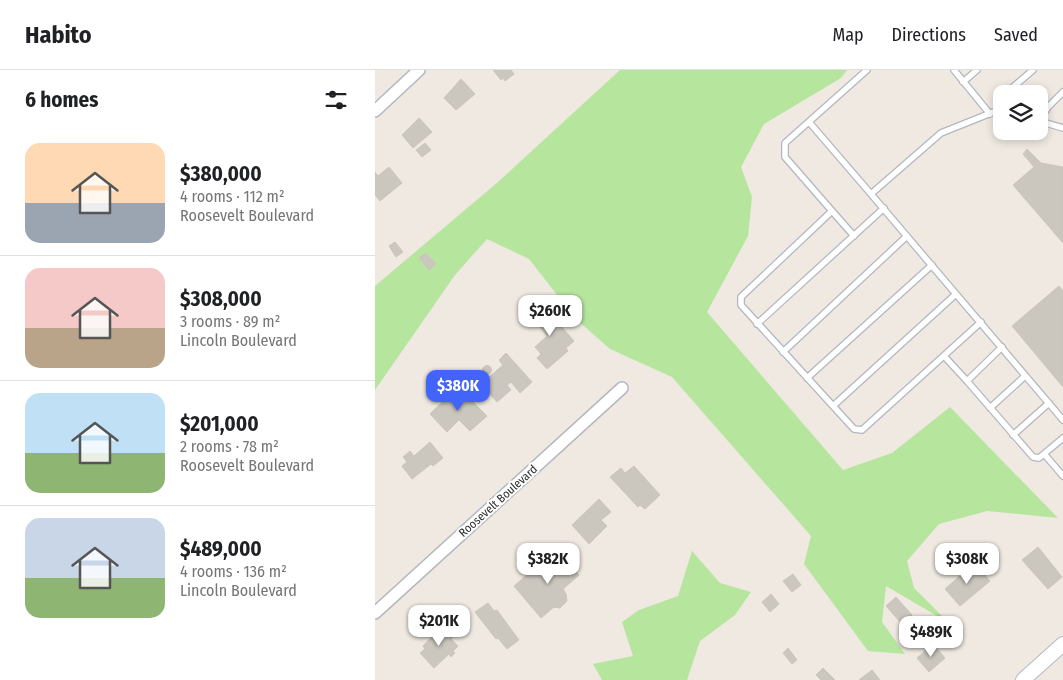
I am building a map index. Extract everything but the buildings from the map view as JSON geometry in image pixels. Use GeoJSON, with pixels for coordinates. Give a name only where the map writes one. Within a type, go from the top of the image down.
{"type":"FeatureCollection","features":[{"type":"Feature","properties":{"kind":"street"},"geometry":{"type":"LineString","coordinates":[[375,111],[419,70]]}},
{"type":"Feature","properties":{"kind":"street","name":"Roosevelt Boulevard"},"geometry":{"type":"LineString","coordinates":[[375,613],[622,388]]}},
{"type":"Feature","properties":{"kind":"street"},"geometry":{"type":"LineString","coordinates":[[1023,680],[1063,644]]}},
{"type":"Feature","properties":{"kind":"lane"},"geometry":{"type":"LineString","coordinates":[[854,236],[785,157],[785,143],[867,70]]}},
{"type":"Feature","properties":{"kind":"lane"},"geometry":{"type":"LineString","coordinates":[[954,70],[963,82],[993,109]]}},
{"type":"Feature","properties":{"kind":"lane"},"geometry":{"type":"LineString","coordinates":[[963,82],[977,70]]}},
{"type":"Feature","properties":{"kind":"lane"},"geometry":{"type":"LineString","coordinates":[[1016,85],[1033,70]]}},
{"type":"Feature","properties":{"kind":"lane"},"geometry":{"type":"LineString","coordinates":[[1048,106],[1063,92]]}},
{"type":"Feature","properties":{"kind":"lane"},"geometry":{"type":"LineString","coordinates":[[871,194],[941,133],[993,113]]}},
{"type":"Feature","properties":{"kind":"lane"},"geometry":{"type":"LineString","coordinates":[[809,122],[1063,420]]}},
{"type":"Feature","properties":{"kind":"lane"},"geometry":{"type":"LineString","coordinates":[[1048,124],[1063,128]]}},
{"type":"Feature","properties":{"kind":"lane"},"geometry":{"type":"LineString","coordinates":[[757,324],[884,208]]}},
{"type":"Feature","properties":{"kind":"lane"},"geometry":{"type":"LineString","coordinates":[[832,212],[741,297],[741,305],[854,429],[862,430],[981,322]]}},
{"type":"Feature","properties":{"kind":"lane"},"geometry":{"type":"LineString","coordinates":[[783,352],[907,236]]}},
{"type":"Feature","properties":{"kind":"lane"},"geometry":{"type":"LineString","coordinates":[[807,378],[931,265]]}},
{"type":"Feature","properties":{"kind":"lane"},"geometry":{"type":"LineString","coordinates":[[833,406],[956,294]]}},
{"type":"Feature","properties":{"kind":"lane"},"geometry":{"type":"LineString","coordinates":[[967,380],[1001,347]]}},
{"type":"Feature","properties":{"kind":"lane"},"geometry":{"type":"LineString","coordinates":[[943,356],[967,380],[1033,457],[1039,458],[1045,455],[1063,438]]}},
{"type":"Feature","properties":{"kind":"lane"},"geometry":{"type":"LineString","coordinates":[[990,408],[1025,376]]}},
{"type":"Feature","properties":{"kind":"lane"},"geometry":{"type":"LineString","coordinates":[[1013,435],[1049,403]]}},
{"type":"Feature","properties":{"kind":"lane"},"geometry":{"type":"LineString","coordinates":[[1045,455],[1063,476]]}},
{"type":"Feature","properties":{"kind":"green space"},"geometry":{"type":"Polygon","coordinates":[[[620,70],[847,70],[841,78],[764,124],[741,167],[752,197],[748,236],[707,312],[843,470],[892,453],[950,407],[1058,518],[987,511],[939,524],[907,561],[914,588],[949,623],[886,586],[882,622],[905,654],[868,651],[804,564],[811,536],[672,377],[610,349],[576,319],[529,259],[487,239],[455,275],[375,390],[375,286],[498,182],[620,70]]]}},
{"type":"Feature","properties":{"kind":"green space"},"geometry":{"type":"Polygon","coordinates":[[[692,551],[720,583],[751,592],[735,615],[700,641],[687,680],[602,680],[593,664],[633,656],[622,622],[639,610],[678,596],[692,551]]]}}]}
